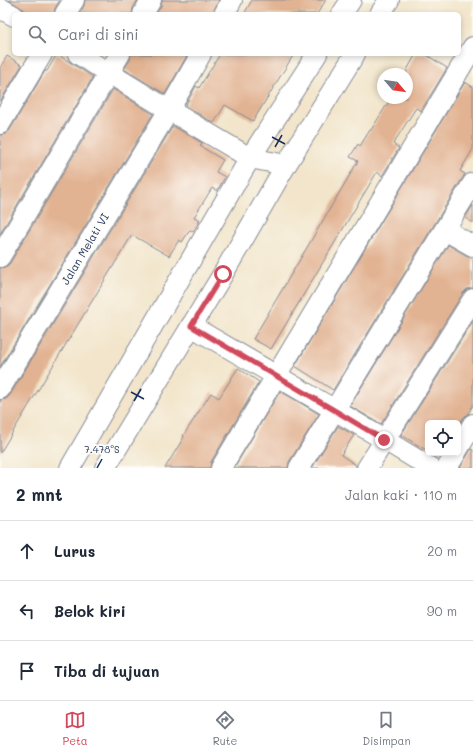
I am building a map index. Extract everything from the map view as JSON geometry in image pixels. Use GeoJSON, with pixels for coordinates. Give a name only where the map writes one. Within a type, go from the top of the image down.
{"type":"FeatureCollection","features":[{"type":"Feature","properties":{"kind":"street"},"geometry":{"type":"LineString","coordinates":[[67,12],[74,0]]}},
{"type":"Feature","properties":{"kind":"street"},"geometry":{"type":"LineString","coordinates":[[144,12],[151,0]]}},
{"type":"Feature","properties":{"kind":"street"},"geometry":{"type":"LineString","coordinates":[[225,12],[232,0]]}},
{"type":"Feature","properties":{"kind":"street"},"geometry":{"type":"LineString","coordinates":[[343,12],[351,0]]}},
{"type":"Feature","properties":{"kind":"street"},"geometry":{"type":"LineString","coordinates":[[381,12],[389,0]]}},
{"type":"Feature","properties":{"kind":"street"},"geometry":{"type":"LineString","coordinates":[[0,8],[12,15]]}},
{"type":"Feature","properties":{"kind":"street"},"geometry":{"type":"LineString","coordinates":[[0,124],[41,56]]}},
{"type":"Feature","properties":{"kind":"street"},"geometry":{"type":"LineString","coordinates":[[81,56],[250,158],[286,165]]}},
{"type":"Feature","properties":{"kind":"street"},"geometry":{"type":"LineString","coordinates":[[0,257],[119,56]]}},
{"type":"Feature","properties":{"kind":"street","name":"Jalan Melati VI"},"geometry":{"type":"LineString","coordinates":[[0,389],[169,110],[200,56]]}},
{"type":"Feature","properties":{"kind":"street"},"geometry":{"type":"LineString","coordinates":[[70,468],[250,158],[316,56]]}},
{"type":"Feature","properties":{"kind":"street"},"geometry":{"type":"LineString","coordinates":[[105,468],[223,274],[286,165],[354,56]]}},
{"type":"Feature","properties":{"kind":"street"},"geometry":{"type":"LineString","coordinates":[[221,468],[276,375],[470,62]]}},
{"type":"Feature","properties":{"kind":"street"},"geometry":{"type":"LineString","coordinates":[[299,468],[473,183]]}},
{"type":"Feature","properties":{"kind":"street"},"geometry":{"type":"LineString","coordinates":[[445,230],[473,246]]}},
{"type":"Feature","properties":{"kind":"street"},"geometry":{"type":"LineString","coordinates":[[367,468],[473,299]]}},
{"type":"Feature","properties":{"kind":"street"},"geometry":{"type":"LineString","coordinates":[[191,326],[431,468]]}},
{"type":"Feature","properties":{"kind":"street"},"geometry":{"type":"LineString","coordinates":[[461,444],[473,424]]}},
{"type":"Feature","properties":{"kind":"street"},"geometry":{"type":"LineString","coordinates":[[447,468],[454,456]]}},
{"type":"Feature","properties":{"kind":"building"},"geometry":{"type":"Polygon","coordinates":[[[9,0],[60,0],[54,12],[28,12],[9,0]]]}},
{"type":"Feature","properties":{"kind":"building"},"geometry":{"type":"Polygon","coordinates":[[[85,0],[138,0],[132,12],[80,12],[84,6],[85,0]]]}},
{"type":"Feature","properties":{"kind":"building"},"geometry":{"type":"Polygon","coordinates":[[[162,0],[219,0],[213,12],[157,12],[161,6],[162,0]]]}},
{"type":"Feature","properties":{"kind":"building"},"geometry":{"type":"Polygon","coordinates":[[[252,0],[326,0],[318,12],[245,12],[252,0]]]}},
{"type":"Feature","properties":{"kind":"building"},"geometry":{"type":"Polygon","coordinates":[[[7,56],[22,65],[0,102],[0,68],[7,56]]]}},
{"type":"Feature","properties":{"kind":"building"},"geometry":{"type":"Polygon","coordinates":[[[56,56],[60,56],[93,77],[0,234],[0,135],[6,134],[10,130],[45,71],[47,71],[56,56]]]}},
{"type":"Feature","properties":{"kind":"building"},"geometry":{"type":"Polygon","coordinates":[[[131,56],[187,56],[165,94],[124,69],[130,60],[131,56]]]}},
{"type":"Feature","properties":{"kind":"building"},"geometry":{"type":"Polygon","coordinates":[[[219,56],[293,56],[253,121],[225,105],[214,123],[185,106],[196,86],[199,88],[219,56]]]}},
{"type":"Feature","properties":{"kind":"building"},"geometry":{"type":"Polygon","coordinates":[[[415,56],[428,56],[447,68],[421,111],[416,108],[393,144],[399,148],[382,176],[377,172],[271,349],[253,339],[358,161],[350,157],[358,144],[360,146],[387,104],[413,104],[413,68],[408,68],[415,56]]]}},
{"type":"Feature","properties":{"kind":"building"},"geometry":{"type":"Polygon","coordinates":[[[465,82],[473,87],[473,149],[460,171],[465,174],[333,390],[295,366],[465,82]]]}},
{"type":"Feature","properties":{"kind":"building"},"geometry":{"type":"Polygon","coordinates":[[[113,89],[153,114],[0,367],[0,268],[6,267],[10,263],[113,89]]]}},
{"type":"Feature","properties":{"kind":"building"},"geometry":{"type":"Polygon","coordinates":[[[173,126],[202,143],[200,146],[223,160],[216,172],[225,177],[217,191],[212,188],[194,217],[200,220],[193,232],[190,230],[182,242],[179,240],[169,256],[132,235],[0,453],[0,400],[6,399],[10,395],[173,126]]]}},
{"type":"Feature","properties":{"kind":"building"},"geometry":{"type":"Polygon","coordinates":[[[473,205],[473,223],[465,218],[473,205]]]}},
{"type":"Feature","properties":{"kind":"building"},"geometry":{"type":"Polygon","coordinates":[[[448,245],[473,259],[473,286],[463,293],[381,424],[350,406],[448,245]]]}},
{"type":"Feature","properties":{"kind":"building"},"geometry":{"type":"Polygon","coordinates":[[[473,321],[473,405],[468,414],[461,421],[461,420],[425,420],[425,449],[401,435],[473,321]]]}},
{"type":"Feature","properties":{"kind":"building"},"geometry":{"type":"Polygon","coordinates":[[[238,368],[259,382],[211,462],[210,468],[165,468],[184,437],[183,436],[211,393],[219,398],[238,368]]]}},
{"type":"Feature","properties":{"kind":"building"},"geometry":{"type":"Polygon","coordinates":[[[280,391],[319,414],[289,462],[288,468],[234,468],[280,391]]]}},
{"type":"Feature","properties":{"kind":"building"},"geometry":{"type":"Polygon","coordinates":[[[338,426],[354,435],[341,455],[356,465],[356,468],[312,468],[338,426]]]}},
{"type":"Feature","properties":{"kind":"building"},"geometry":{"type":"Polygon","coordinates":[[[471,449],[473,450],[473,468],[460,468],[471,449]]]}},
{"type":"Feature","properties":{"kind":"route"},"geometry":{"type":"LineString","coordinates":[[223,274],[191,326],[384,440]]}}]}
